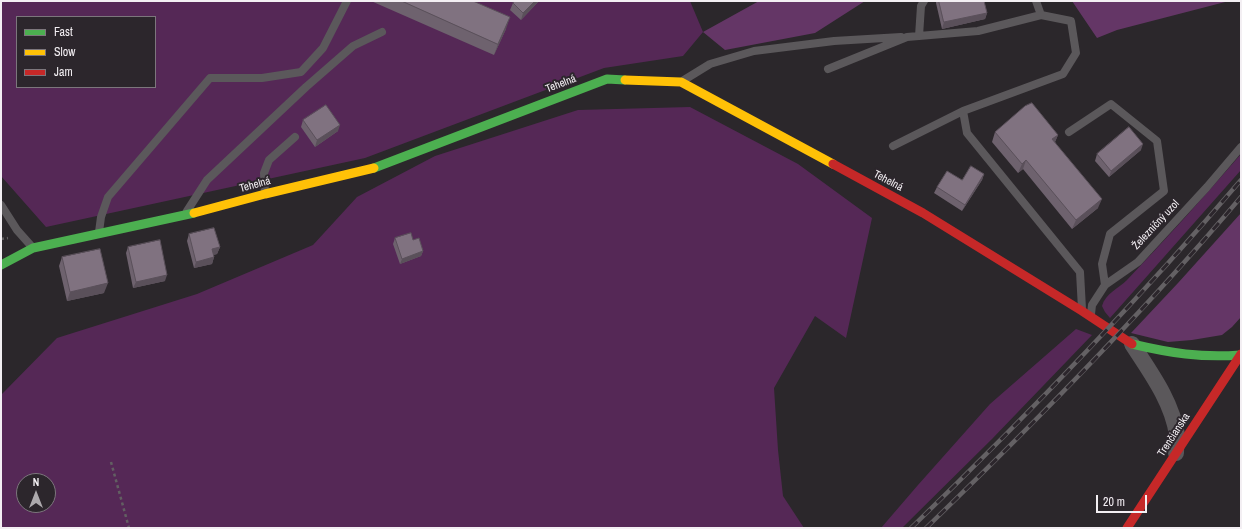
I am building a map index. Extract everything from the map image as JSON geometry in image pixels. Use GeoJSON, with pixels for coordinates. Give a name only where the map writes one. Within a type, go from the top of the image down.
{"type":"FeatureCollection","features":[{"type":"Feature","properties":{"kind":"street","name":"Tehelná"},"geometry":{"type":"LineString","coordinates":[[1,265],[33,248],[184,216],[265,194],[376,168],[607,79],[681,82],[923,213],[1082,311],[1132,344],[1165,352],[1192,355],[1216,357],[1241,355]]}},
{"type":"Feature","properties":{"kind":"street"},"geometry":{"type":"LineString","coordinates":[[1132,344],[1165,397],[1173,416],[1177,436],[1176,453]]}},
{"type":"Feature","properties":{"kind":"street","name":"Trenčianska"},"geometry":{"type":"LineString","coordinates":[[1127,528],[1241,355]]}},
{"type":"Feature","properties":{"kind":"lane"},"geometry":{"type":"LineString","coordinates":[[98,233],[101,217],[108,197],[210,78],[262,78],[301,72],[323,48],[347,1]]}},
{"type":"Feature","properties":{"kind":"lane"},"geometry":{"type":"LineString","coordinates":[[919,36],[922,6],[924,1]]}},
{"type":"Feature","properties":{"kind":"lane"},"geometry":{"type":"LineString","coordinates":[[1036,1],[1041,15]]}},
{"type":"Feature","properties":{"kind":"lane"},"geometry":{"type":"LineString","coordinates":[[681,82],[710,64],[754,51],[834,41],[978,31],[1041,15],[1071,21],[1076,53],[1063,74],[963,111],[894,146]]}},
{"type":"Feature","properties":{"kind":"lane"},"geometry":{"type":"LineString","coordinates":[[184,216],[207,180],[279,113],[353,46],[382,32]]}},
{"type":"Feature","properties":{"kind":"lane"},"geometry":{"type":"LineString","coordinates":[[828,69],[907,37]]}},
{"type":"Feature","properties":{"kind":"lane"},"geometry":{"type":"LineString","coordinates":[[1069,132],[1111,104],[1157,141],[1164,191],[1110,234],[1102,264],[1105,284]]}},
{"type":"Feature","properties":{"kind":"lane"},"geometry":{"type":"LineString","coordinates":[[963,111],[967,133],[1080,272],[1082,311]]}},
{"type":"Feature","properties":{"kind":"lane"},"geometry":{"type":"LineString","coordinates":[[265,194],[264,173],[269,160],[295,136]]}},
{"type":"Feature","properties":{"kind":"lane","name":"Železničný uzol"},"geometry":{"type":"LineString","coordinates":[[1090,317],[1092,305],[1105,284],[1138,262],[1207,187],[1241,147]]}},
{"type":"Feature","properties":{"kind":"lane"},"geometry":{"type":"LineString","coordinates":[[1,205],[17,230],[33,248]]}},
{"type":"Feature","properties":{"kind":"path"},"geometry":{"type":"LineString","coordinates":[[111,462],[130,528]]}},
{"type":"Feature","properties":{"kind":"shaded area"},"geometry":{"type":"Polygon","coordinates":[[[1,1],[690,1],[703,32],[683,56],[604,68],[365,158],[46,227],[1,176],[1,1]]]}},
{"type":"Feature","properties":{"kind":"shaded area"},"geometry":{"type":"Polygon","coordinates":[[[759,1],[865,1],[815,33],[725,50],[703,32],[759,1]]]}},
{"type":"Feature","properties":{"kind":"shaded area"},"geometry":{"type":"Polygon","coordinates":[[[1072,1],[1229,1],[1117,30],[1097,38],[1072,1]]]}},
{"type":"Feature","properties":{"kind":"shaded area"},"geometry":{"type":"Polygon","coordinates":[[[690,107],[798,164],[872,218],[846,338],[815,316],[774,388],[783,496],[804,528],[1,528],[1,395],[57,338],[197,294],[313,245],[357,197],[435,156],[578,110],[690,107]]]}},
{"type":"Feature","properties":{"kind":"shaded area"},"geometry":{"type":"Polygon","coordinates":[[[1241,154],[1241,170],[1110,318],[1102,306],[1106,298],[1142,265],[1241,154]]]}},
{"type":"Feature","properties":{"kind":"shaded area"},"geometry":{"type":"Polygon","coordinates":[[[1241,213],[1241,317],[1232,327],[1222,335],[1168,342],[1131,333],[1178,283],[1241,213]]]}},
{"type":"Feature","properties":{"kind":"shaded area"},"geometry":{"type":"Polygon","coordinates":[[[1076,329],[1092,335],[992,439],[902,528],[881,528],[990,404],[1076,329]]]}},
{"type":"Feature","properties":{"kind":"building"},"geometry":{"type":"Polygon","coordinates":[[[402,1],[473,1],[510,17],[498,44],[402,1]]]}},
{"type":"Feature","properties":{"kind":"building"},"geometry":{"type":"Polygon","coordinates":[[[515,1],[535,1],[523,13],[513,3],[515,1]]]}},
{"type":"Feature","properties":{"kind":"building"},"geometry":{"type":"Polygon","coordinates":[[[939,1],[984,1],[987,13],[944,22],[939,1]]]}},
{"type":"Feature","properties":{"kind":"building"},"geometry":{"type":"Polygon","coordinates":[[[1032,103],[1058,135],[1052,139],[1102,199],[1076,220],[1026,160],[1022,164],[995,132],[1025,106],[1032,103]]]}},
{"type":"Feature","properties":{"kind":"building"},"geometry":{"type":"Polygon","coordinates":[[[326,105],[340,125],[317,140],[303,120],[326,105]]]}},
{"type":"Feature","properties":{"kind":"building"},"geometry":{"type":"Polygon","coordinates":[[[1129,127],[1143,144],[1111,171],[1097,154],[1129,127]]]}},
{"type":"Feature","properties":{"kind":"building"},"geometry":{"type":"Polygon","coordinates":[[[971,166],[984,174],[965,205],[937,187],[947,171],[962,180],[971,166]]]}},
{"type":"Feature","properties":{"kind":"building"},"geometry":{"type":"Polygon","coordinates":[[[214,228],[220,247],[212,249],[214,257],[196,262],[189,234],[214,228]]]}},
{"type":"Feature","properties":{"kind":"building"},"geometry":{"type":"Polygon","coordinates":[[[411,233],[413,240],[419,238],[423,251],[402,259],[395,238],[411,233]]]}},
{"type":"Feature","properties":{"kind":"building"},"geometry":{"type":"Polygon","coordinates":[[[160,240],[167,275],[136,282],[128,247],[160,240]]]}},
{"type":"Feature","properties":{"kind":"building"},"geometry":{"type":"Polygon","coordinates":[[[100,249],[108,283],[70,292],[62,257],[100,249]]]}},
{"type":"Feature","properties":{"kind":"railway"},"geometry":{"type":"LineString","coordinates":[[911,528],[1039,401],[1080,358],[1162,270],[1241,180]]}},
{"type":"Feature","properties":{"kind":"railway"},"geometry":{"type":"LineString","coordinates":[[926,528],[1008,448],[1088,366],[1166,283],[1241,197]]}},
{"type":"Feature","properties":{"kind":"traffic: fast"},"geometry":{"type":"LineString","coordinates":[[374,168],[607,79],[625,80]]}},
{"type":"Feature","properties":{"kind":"traffic: fast"},"geometry":{"type":"LineString","coordinates":[[1,265],[33,248],[194,213]]}},
{"type":"Feature","properties":{"kind":"traffic: fast"},"geometry":{"type":"LineString","coordinates":[[1132,344],[1186,354],[1212,356],[1240,355]]}},
{"type":"Feature","properties":{"kind":"traffic: slow"},"geometry":{"type":"LineString","coordinates":[[625,80],[681,82],[833,164]]}},
{"type":"Feature","properties":{"kind":"traffic: slow"},"geometry":{"type":"LineString","coordinates":[[194,213],[265,194],[374,168]]}},
{"type":"Feature","properties":{"kind":"traffic: jam"},"geometry":{"type":"LineString","coordinates":[[833,164],[923,213],[1082,311],[1132,344]]}},
{"type":"Feature","properties":{"kind":"traffic: jam"},"geometry":{"type":"LineString","coordinates":[[1127,528],[1241,354]]}}]}
